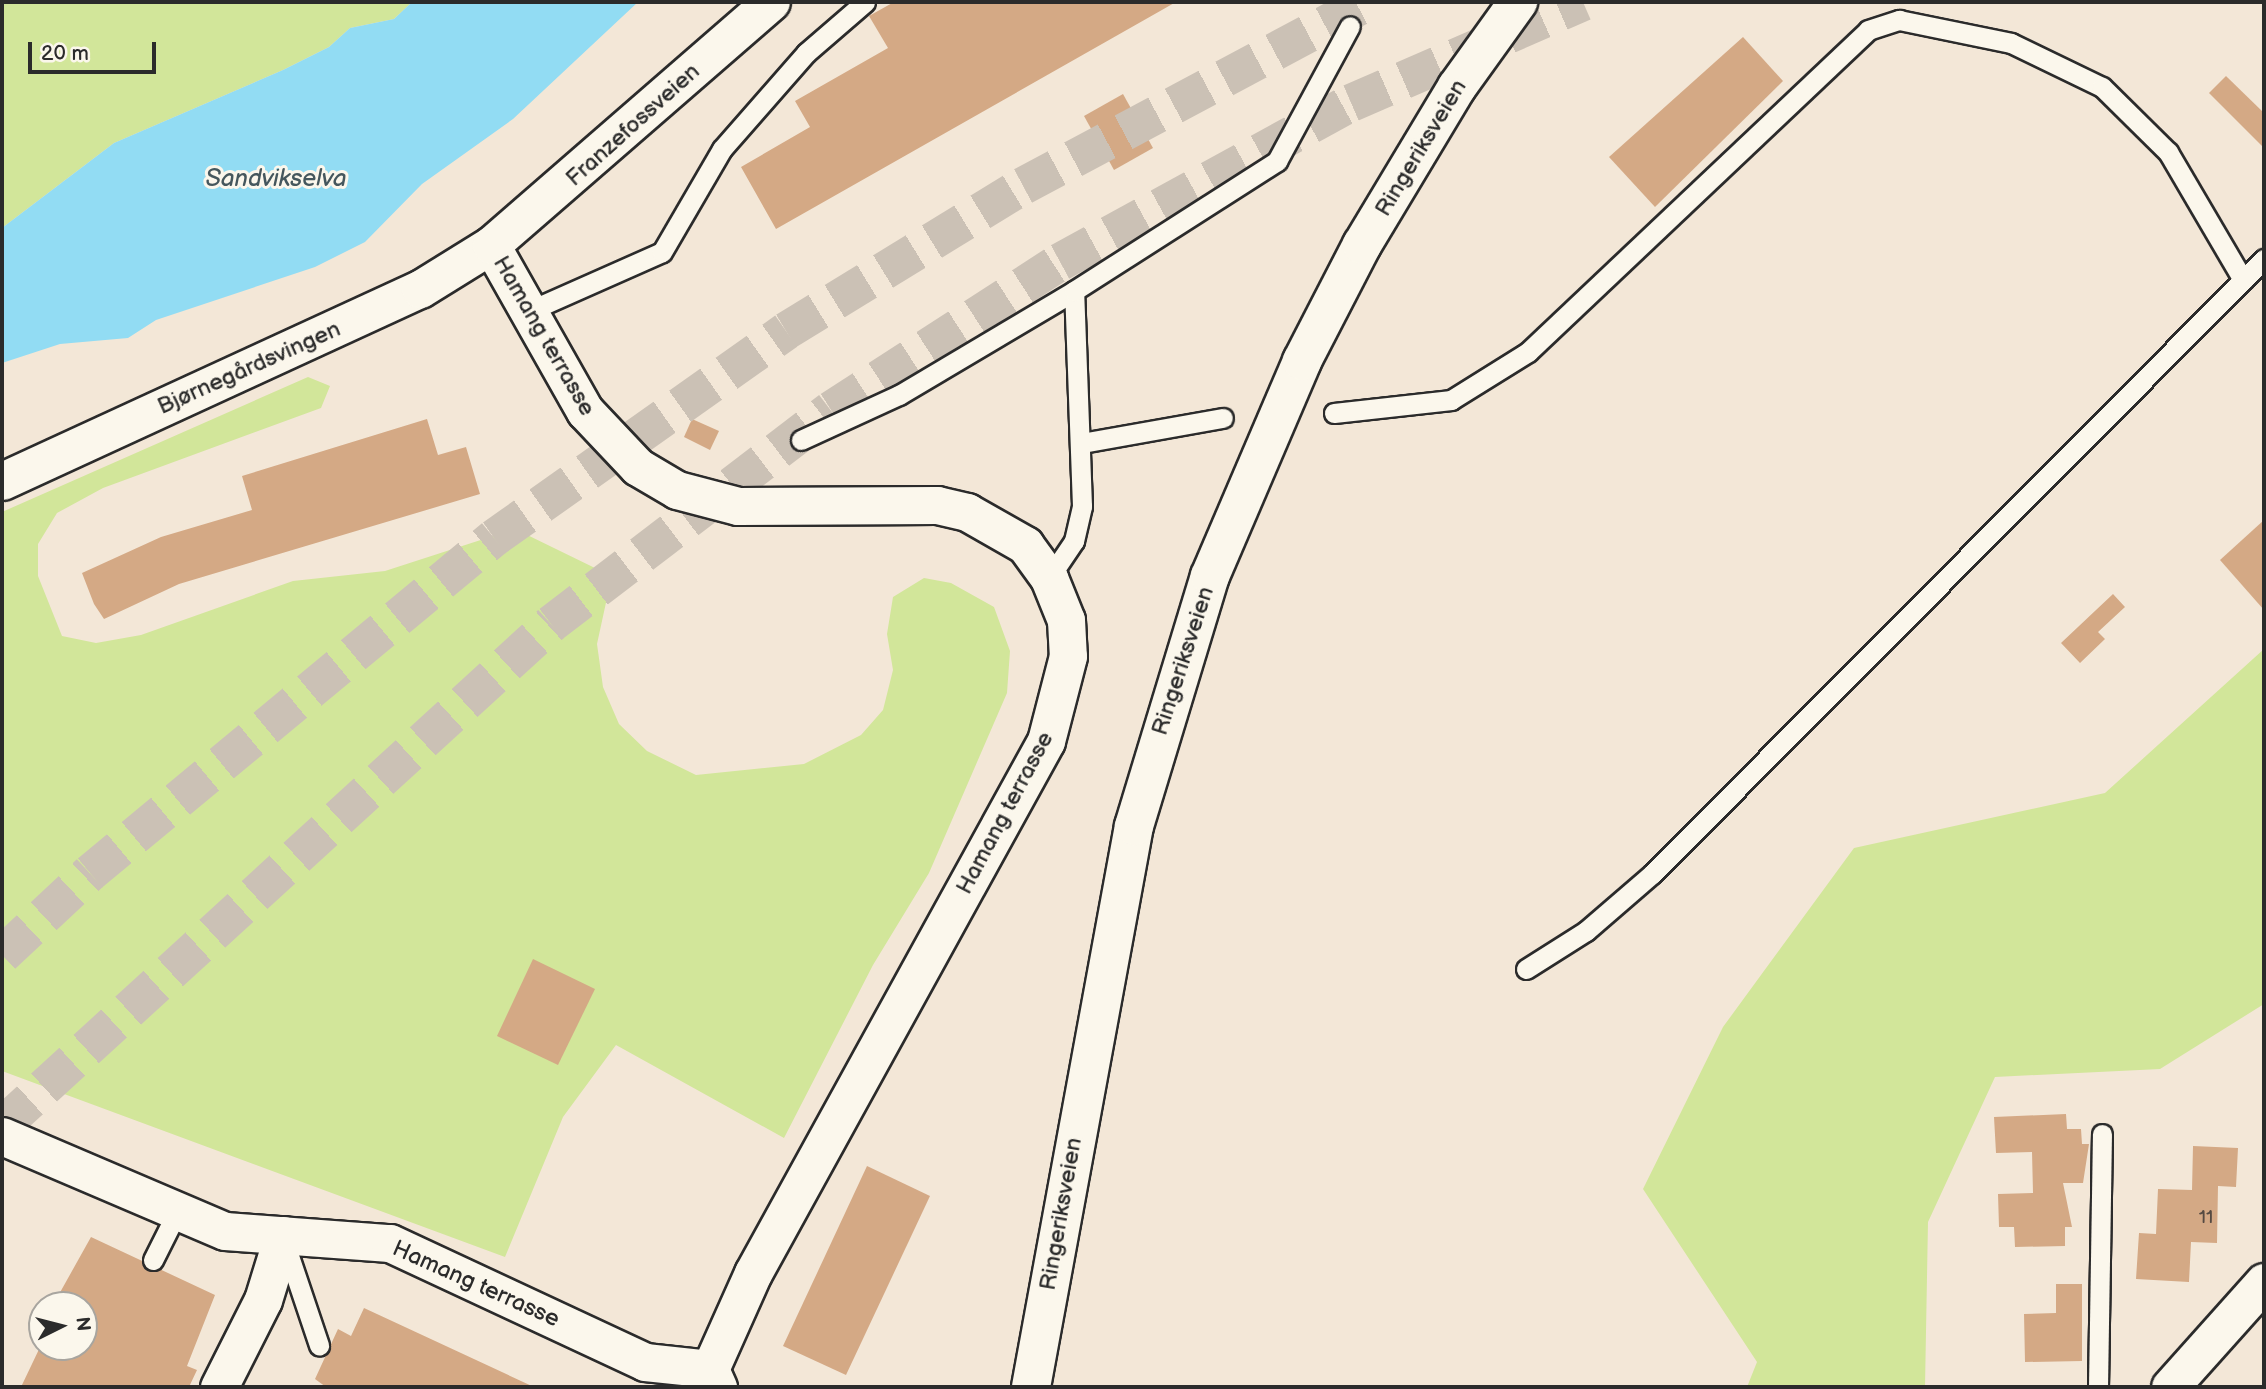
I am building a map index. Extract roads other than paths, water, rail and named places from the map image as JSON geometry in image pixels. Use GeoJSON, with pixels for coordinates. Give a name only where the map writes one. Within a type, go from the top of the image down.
{"type":"FeatureCollection","features":[{"type":"Feature","properties":{"kind":"main road","name":"Ringeriksveien"},"geometry":{"type":"LineString","coordinates":[[1031,1387],[1134,826],[1210,576],[1302,361],[1362,245],[1457,87],[1518,2]]}},
{"type":"Feature","properties":{"kind":"street","name":"Franzefossveien"},"geometry":{"type":"LineString","coordinates":[[491,245],[771,2]]}},
{"type":"Feature","properties":{"kind":"street","name":"Hamang terrasse"},"geometry":{"type":"LineString","coordinates":[[2,1136],[176,1214],[225,1231],[390,1243],[646,1362],[714,1378],[753,1273],[1046,741],[1069,656],[1066,620],[1049,578],[1026,545],[957,510],[738,506],[677,490],[638,467],[586,411],[491,245]]}},
{"type":"Feature","properties":{"kind":"street","name":"Bjørnegårdsvingen"},"geometry":{"type":"LineString","coordinates":[[2,481],[419,289],[491,245]]}},
{"type":"Feature","properties":{"kind":"street"},"geometry":{"type":"LineString","coordinates":[[219,1387],[263,1300],[283,1235]]}},
{"type":"Feature","properties":{"kind":"street"},"geometry":{"type":"LineString","coordinates":[[2170,1387],[2264,1282]]}},
{"type":"Feature","properties":{"kind":"lane"},"geometry":{"type":"LineString","coordinates":[[529,311],[662,252],[722,149],[806,53],[864,2]]}},
{"type":"Feature","properties":{"kind":"lane"},"geometry":{"type":"LineString","coordinates":[[1334,413],[1451,400],[1528,352],[1868,30],[1899,20],[2011,43],[2102,87],[2168,152],[2243,280]]}},
{"type":"Feature","properties":{"kind":"lane"},"geometry":{"type":"LineString","coordinates":[[801,440],[899,395],[1074,291],[1277,161],[1350,26]]}},
{"type":"Feature","properties":{"kind":"lane"},"geometry":{"type":"LineString","coordinates":[[1526,969],[1586,931],[1652,874],[2264,259]]}},
{"type":"Feature","properties":{"kind":"lane"},"geometry":{"type":"LineString","coordinates":[[1049,578],[1074,541],[1082,443],[1074,291]]}},
{"type":"Feature","properties":{"kind":"lane"},"geometry":{"type":"LineString","coordinates":[[1082,443],[1223,418]]}},
{"type":"Feature","properties":{"kind":"lane"},"geometry":{"type":"LineString","coordinates":[[2098,1387],[2102,1134]]}},
{"type":"Feature","properties":{"kind":"lane"},"geometry":{"type":"LineString","coordinates":[[153,1260],[176,1214]]}},
{"type":"Feature","properties":{"kind":"lane"},"geometry":{"type":"LineString","coordinates":[[283,1235],[319,1345]]}},
{"type":"Feature","properties":{"kind":"water","name":"Sandvikselva"},"geometry":{"type":"Polygon","coordinates":[[[412,2],[638,2],[513,119],[422,184],[365,242],[315,267],[156,320],[128,338],[60,344],[2,363],[2,228],[114,143],[283,70],[329,47],[350,28],[394,19],[412,2]]]}},
{"type":"Feature","properties":{"kind":"tunnel"},"geometry":{"type":"LineString","coordinates":[[2,955],[90,873],[494,538],[786,331],[1023,186],[1367,2]]}},
{"type":"Feature","properties":{"kind":"tunnel"},"geometry":{"type":"LineString","coordinates":[[2,1126],[551,624],[831,410],[1060,262],[1351,103],[1583,2]]}}]}
